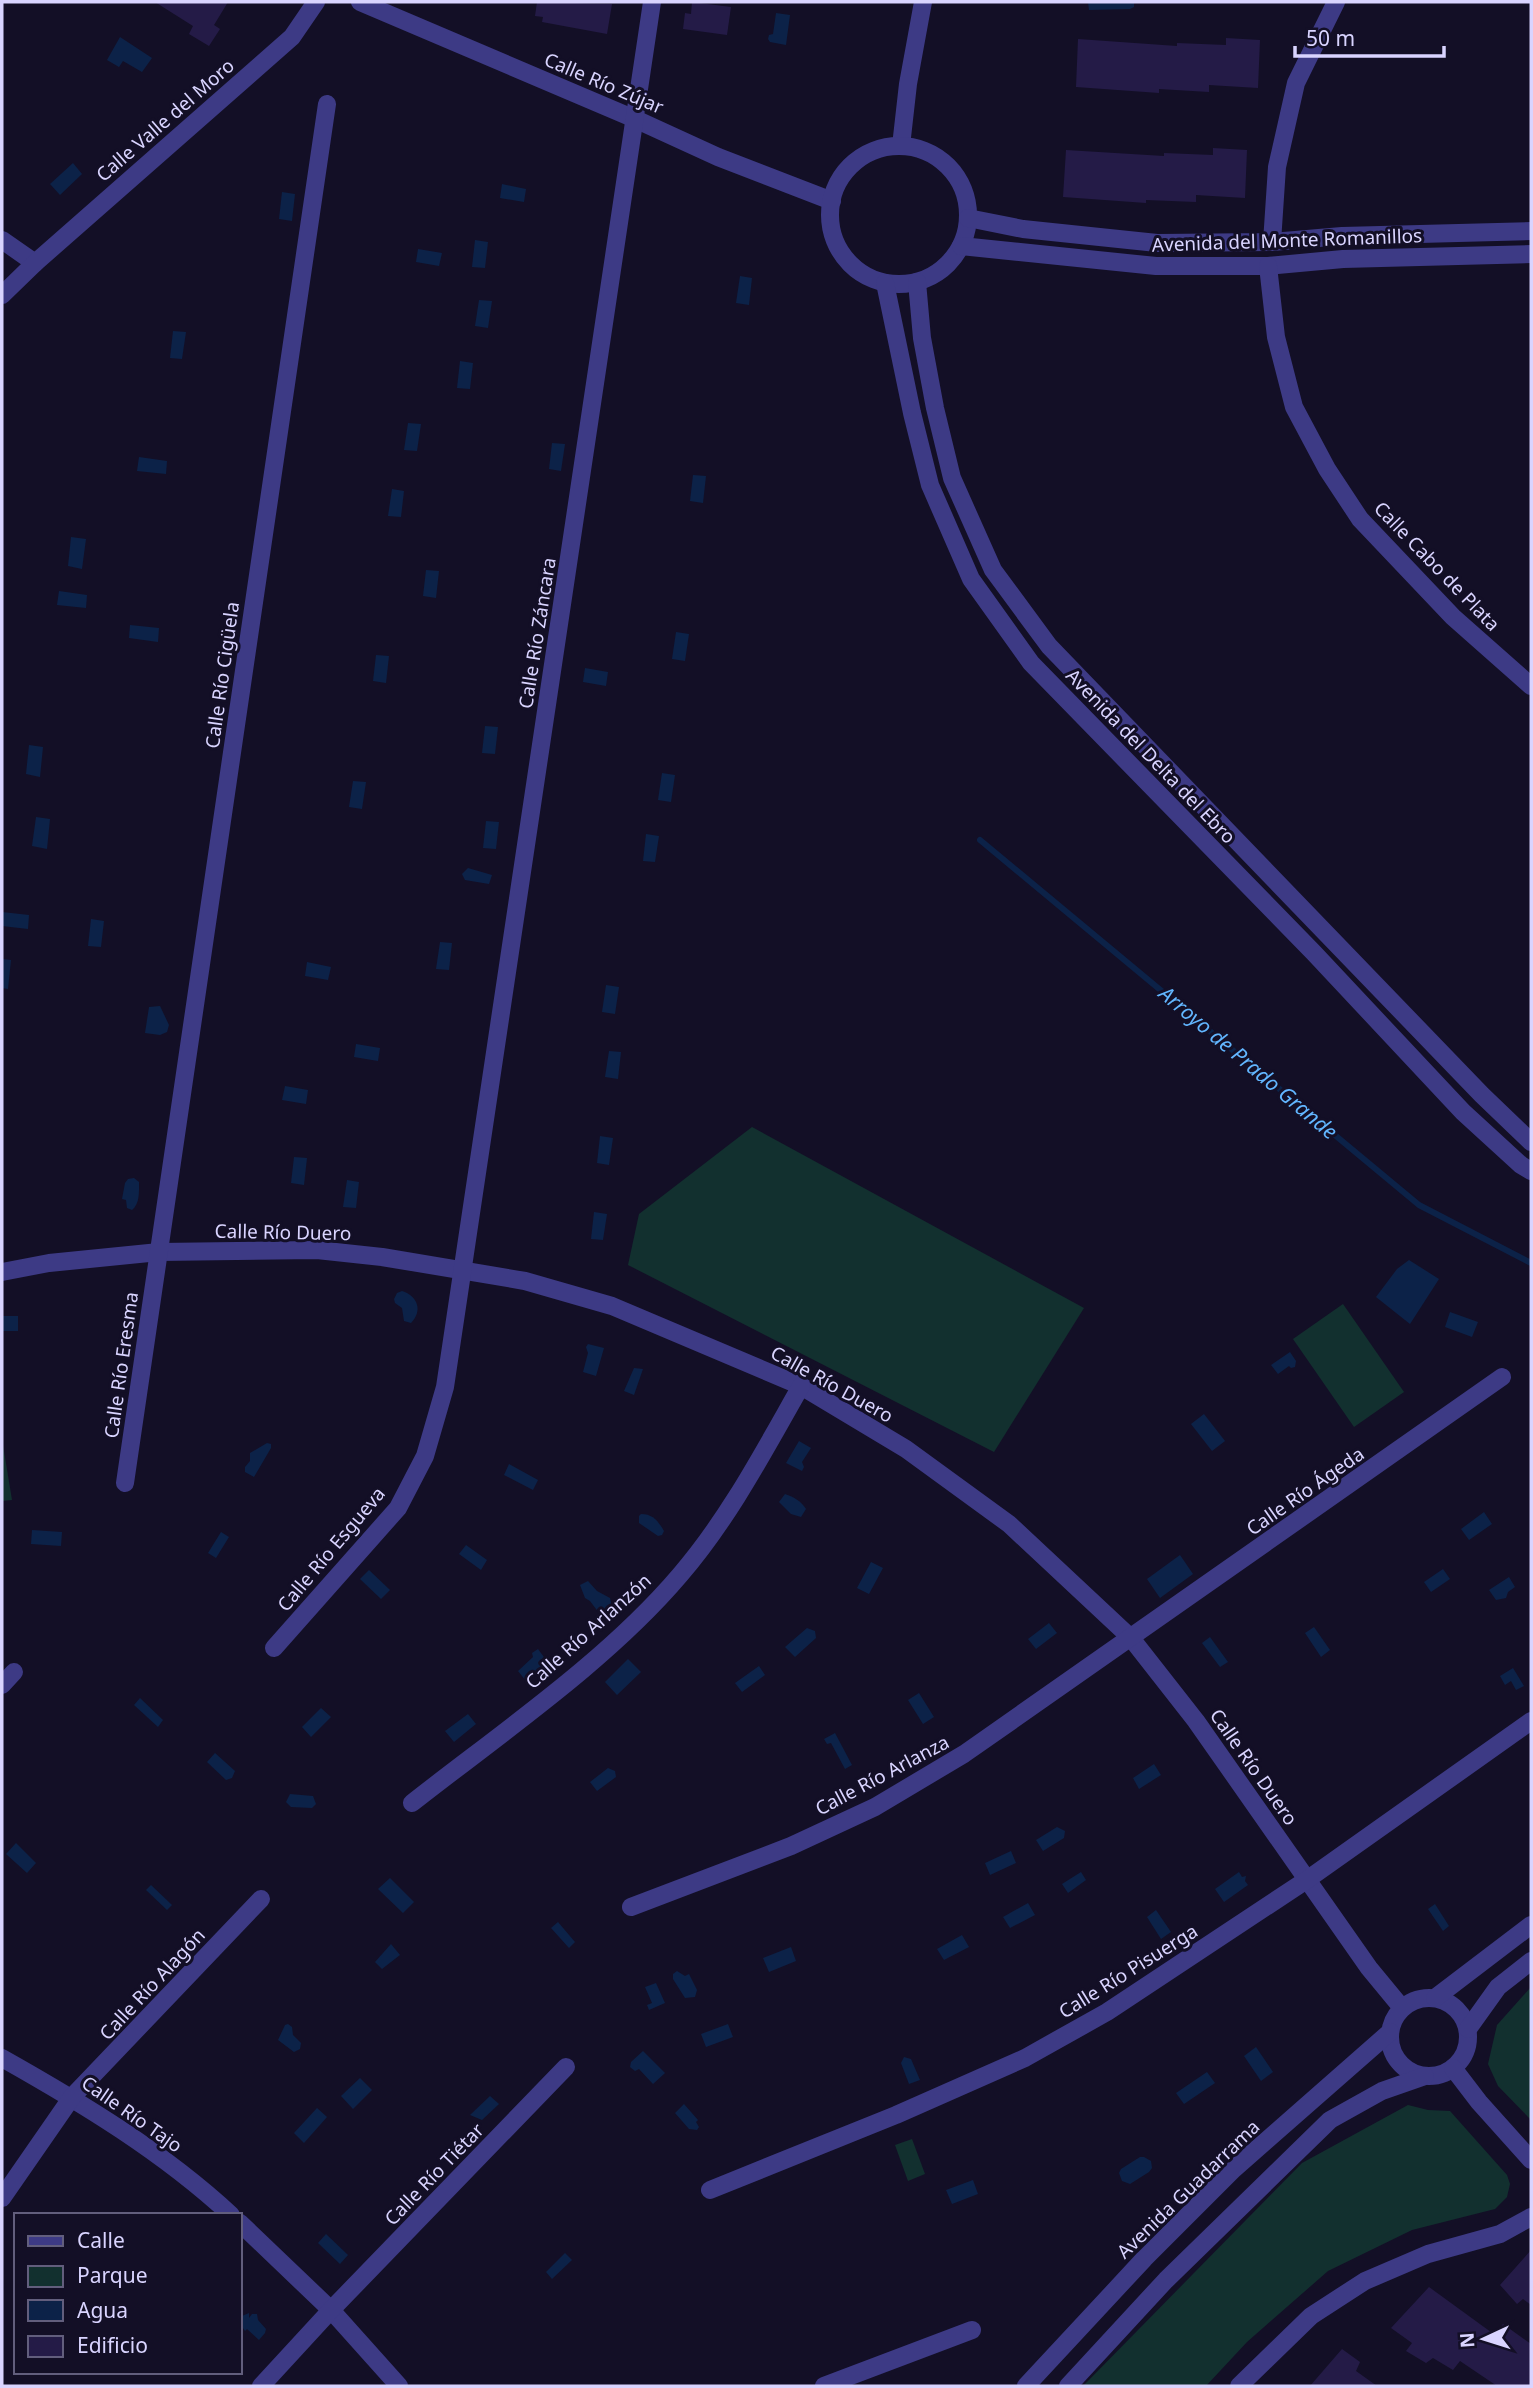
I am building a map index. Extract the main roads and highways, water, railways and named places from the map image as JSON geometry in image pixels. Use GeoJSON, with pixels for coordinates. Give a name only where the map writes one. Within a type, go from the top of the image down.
{"type":"FeatureCollection","features":[{"type":"Feature","properties":{"kind":"water"},"geometry":{"type":"Polygon","coordinates":[[[1088,2],[1134,2],[1134,7],[1089,10],[1088,2]]]}},
{"type":"Feature","properties":{"kind":"water"},"geometry":{"type":"Polygon","coordinates":[[[776,13],[790,15],[786,45],[770,42],[768,39],[769,35],[773,34],[776,13]]]}},
{"type":"Feature","properties":{"kind":"water"},"geometry":{"type":"Polygon","coordinates":[[[120,37],[152,58],[142,72],[123,61],[119,67],[107,60],[120,37]]]}},
{"type":"Feature","properties":{"kind":"water"},"geometry":{"type":"Polygon","coordinates":[[[73,163],[82,174],[60,195],[50,184],[73,163]]]}},
{"type":"Feature","properties":{"kind":"water"},"geometry":{"type":"Polygon","coordinates":[[[502,184],[526,189],[524,202],[500,198],[502,184]]]}},
{"type":"Feature","properties":{"kind":"water"},"geometry":{"type":"Polygon","coordinates":[[[282,192],[295,194],[292,221],[279,219],[282,192]]]}},
{"type":"Feature","properties":{"kind":"water"},"geometry":{"type":"Polygon","coordinates":[[[475,240],[488,242],[485,268],[472,267],[475,240]]]}},
{"type":"Feature","properties":{"kind":"water"},"geometry":{"type":"Polygon","coordinates":[[[418,249],[442,253],[439,266],[416,262],[418,249]]]}},
{"type":"Feature","properties":{"kind":"water"},"geometry":{"type":"Polygon","coordinates":[[[740,276],[752,278],[749,305],[736,303],[740,276]]]}},
{"type":"Feature","properties":{"kind":"water"},"geometry":{"type":"Polygon","coordinates":[[[479,300],[492,301],[488,328],[475,326],[479,300]]]}},
{"type":"Feature","properties":{"kind":"water"},"geometry":{"type":"Polygon","coordinates":[[[173,331],[186,332],[182,359],[170,358],[173,331]]]}},
{"type":"Feature","properties":{"kind":"water"},"geometry":{"type":"Polygon","coordinates":[[[460,361],[473,363],[470,389],[457,388],[460,361]]]}},
{"type":"Feature","properties":{"kind":"water"},"geometry":{"type":"Polygon","coordinates":[[[408,423],[421,424],[417,451],[404,450],[408,423]]]}},
{"type":"Feature","properties":{"kind":"water"},"geometry":{"type":"Polygon","coordinates":[[[552,443],[565,444],[561,471],[549,469],[552,443]]]}},
{"type":"Feature","properties":{"kind":"water"},"geometry":{"type":"Polygon","coordinates":[[[139,457],[167,461],[166,474],[137,471],[139,457]]]}},
{"type":"Feature","properties":{"kind":"water"},"geometry":{"type":"Polygon","coordinates":[[[693,475],[706,476],[703,503],[690,501],[693,475]]]}},
{"type":"Feature","properties":{"kind":"water"},"geometry":{"type":"Polygon","coordinates":[[[392,489],[404,491],[401,517],[388,516],[392,489]]]}},
{"type":"Feature","properties":{"kind":"water"},"geometry":{"type":"Polygon","coordinates":[[[71,537],[86,539],[82,569],[68,566],[71,537]]]}},
{"type":"Feature","properties":{"kind":"water"},"geometry":{"type":"Polygon","coordinates":[[[426,570],[439,571],[436,598],[423,596],[426,570]]]}},
{"type":"Feature","properties":{"kind":"water"},"geometry":{"type":"Polygon","coordinates":[[[59,591],[87,595],[86,608],[57,605],[59,591]]]}},
{"type":"Feature","properties":{"kind":"water"},"geometry":{"type":"Polygon","coordinates":[[[130,625],[159,628],[158,642],[129,638],[130,625]]]}},
{"type":"Feature","properties":{"kind":"water"},"geometry":{"type":"Polygon","coordinates":[[[676,632],[689,634],[685,661],[672,659],[676,632]]]}},
{"type":"Feature","properties":{"kind":"water"},"geometry":{"type":"Polygon","coordinates":[[[376,655],[389,656],[386,683],[373,681],[376,655]]]}},
{"type":"Feature","properties":{"kind":"water"},"geometry":{"type":"Polygon","coordinates":[[[585,668],[608,672],[606,686],[583,682],[585,668]]]}},
{"type":"Feature","properties":{"kind":"water"},"geometry":{"type":"Polygon","coordinates":[[[485,726],[498,727],[495,754],[482,753],[485,726]]]}},
{"type":"Feature","properties":{"kind":"water"},"geometry":{"type":"Polygon","coordinates":[[[29,745],[43,747],[40,777],[26,774],[29,745]]]}},
{"type":"Feature","properties":{"kind":"water"},"geometry":{"type":"Polygon","coordinates":[[[662,773],[675,775],[671,802],[658,800],[662,773]]]}},
{"type":"Feature","properties":{"kind":"water"},"geometry":{"type":"Polygon","coordinates":[[[353,781],[366,782],[362,809],[349,807],[353,781]]]}},
{"type":"Feature","properties":{"kind":"water"},"geometry":{"type":"Polygon","coordinates":[[[36,817],[50,819],[47,849],[32,846],[36,817]]]}},
{"type":"Feature","properties":{"kind":"water"},"geometry":{"type":"Polygon","coordinates":[[[486,821],[499,822],[496,849],[483,848],[486,821]]]}},
{"type":"Feature","properties":{"kind":"water"},"geometry":{"type":"Polygon","coordinates":[[[646,834],[659,836],[655,862],[643,861],[646,834]]]}},
{"type":"Feature","properties":{"kind":"water"},"geometry":{"type":"Polygon","coordinates":[[[468,868],[492,875],[489,884],[465,880],[462,874],[468,868]]]}},
{"type":"Feature","properties":{"kind":"water"},"geometry":{"type":"Polygon","coordinates":[[[2,912],[29,915],[28,929],[2,926],[2,912]]]}},
{"type":"Feature","properties":{"kind":"water"},"geometry":{"type":"Polygon","coordinates":[[[91,919],[104,921],[101,947],[88,946],[91,919]]]}},
{"type":"Feature","properties":{"kind":"water"},"geometry":{"type":"Polygon","coordinates":[[[440,942],[452,943],[449,970],[436,969],[440,942]]]}},
{"type":"Feature","properties":{"kind":"water"},"geometry":{"type":"Polygon","coordinates":[[[2,959],[11,960],[8,989],[2,988],[2,959]]]}},
{"type":"Feature","properties":{"kind":"water"},"geometry":{"type":"Polygon","coordinates":[[[307,962],[331,967],[328,980],[305,976],[307,962]]]}},
{"type":"Feature","properties":{"kind":"water"},"geometry":{"type":"Polygon","coordinates":[[[606,985],[619,987],[615,1014],[602,1012],[606,985]]]}},
{"type":"Feature","properties":{"kind":"water"},"geometry":{"type":"Polygon","coordinates":[[[160,1006],[169,1025],[167,1032],[160,1035],[145,1033],[149,1007],[160,1006]]]}},
{"type":"Feature","properties":{"kind":"water"},"geometry":{"type":"Polygon","coordinates":[[[356,1044],[380,1048],[378,1061],[354,1057],[356,1044]]]}},
{"type":"Feature","properties":{"kind":"water"},"geometry":{"type":"Polygon","coordinates":[[[609,1051],[621,1052],[618,1079],[605,1077],[609,1051]]]}},
{"type":"Feature","properties":{"kind":"water"},"geometry":{"type":"Polygon","coordinates":[[[285,1086],[308,1090],[306,1104],[282,1100],[285,1086]]]}},
{"type":"Feature","properties":{"kind":"water"},"geometry":{"type":"Polygon","coordinates":[[[600,1136],[613,1138],[609,1165],[597,1163],[600,1136]]]}},
{"type":"Feature","properties":{"kind":"water"},"geometry":{"type":"Polygon","coordinates":[[[294,1157],[307,1158],[304,1185],[291,1183],[294,1157]]]}},
{"type":"Feature","properties":{"kind":"water"},"geometry":{"type":"Polygon","coordinates":[[[134,1178],[139,1182],[139,1193],[132,1210],[127,1208],[126,1200],[122,1199],[125,1183],[134,1178]]]}},
{"type":"Feature","properties":{"kind":"water"},"geometry":{"type":"Polygon","coordinates":[[[347,1180],[359,1182],[356,1208],[343,1207],[347,1180]]]}},
{"type":"Feature","properties":{"kind":"water"},"geometry":{"type":"Polygon","coordinates":[[[594,1212],[607,1214],[603,1240],[591,1239],[594,1212]]]}},
{"type":"Feature","properties":{"kind":"water"},"geometry":{"type":"Polygon","coordinates":[[[1409,1260],[1439,1279],[1410,1324],[1376,1297],[1397,1269],[1409,1260]]]}},
{"type":"Feature","properties":{"kind":"water"},"geometry":{"type":"Polygon","coordinates":[[[402,1291],[412,1296],[417,1304],[417,1314],[411,1323],[404,1321],[402,1308],[395,1303],[397,1293],[402,1291]]]}},
{"type":"Feature","properties":{"kind":"water"},"geometry":{"type":"Polygon","coordinates":[[[1450,1312],[1478,1322],[1472,1337],[1445,1327],[1450,1312]]]}},
{"type":"Feature","properties":{"kind":"water"},"geometry":{"type":"Polygon","coordinates":[[[2,1316],[18,1316],[18,1331],[2,1331],[2,1316]]]}},
{"type":"Feature","properties":{"kind":"water"},"geometry":{"type":"Polygon","coordinates":[[[588,1344],[604,1348],[596,1376],[583,1372],[588,1344]]]}},
{"type":"Feature","properties":{"kind":"water"},"geometry":{"type":"Polygon","coordinates":[[[1290,1352],[1296,1361],[1295,1367],[1289,1366],[1278,1374],[1271,1365],[1290,1352]]]}},
{"type":"Feature","properties":{"kind":"water"},"geometry":{"type":"Polygon","coordinates":[[[634,1368],[643,1369],[634,1395],[624,1391],[634,1368]]]}},
{"type":"Feature","properties":{"kind":"water"},"geometry":{"type":"Polygon","coordinates":[[[1204,1414],[1225,1441],[1212,1451],[1191,1424],[1204,1414]]]}},
{"type":"Feature","properties":{"kind":"water"},"geometry":{"type":"Polygon","coordinates":[[[799,1441],[811,1448],[802,1462],[802,1471],[786,1463],[799,1441]]]}},
{"type":"Feature","properties":{"kind":"water"},"geometry":{"type":"Polygon","coordinates":[[[267,1443],[271,1444],[271,1448],[254,1477],[245,1472],[250,1453],[267,1443]]]}},
{"type":"Feature","properties":{"kind":"water"},"geometry":{"type":"Polygon","coordinates":[[[509,1464],[538,1480],[533,1490],[504,1475],[509,1464]]]}},
{"type":"Feature","properties":{"kind":"water"},"geometry":{"type":"Polygon","coordinates":[[[785,1494],[806,1509],[801,1517],[791,1514],[779,1502],[785,1494]]]}},
{"type":"Feature","properties":{"kind":"water"},"geometry":{"type":"Polygon","coordinates":[[[1484,1512],[1492,1524],[1469,1540],[1461,1529],[1484,1512]]]}},
{"type":"Feature","properties":{"kind":"water"},"geometry":{"type":"Polygon","coordinates":[[[641,1514],[649,1515],[657,1521],[664,1531],[662,1535],[658,1536],[639,1523],[641,1514]]]}},
{"type":"Feature","properties":{"kind":"water"},"geometry":{"type":"Polygon","coordinates":[[[32,1530],[62,1532],[61,1546],[31,1544],[32,1530]]]}},
{"type":"Feature","properties":{"kind":"water"},"geometry":{"type":"Polygon","coordinates":[[[221,1532],[229,1537],[216,1558],[208,1553],[221,1532]]]}},
{"type":"Feature","properties":{"kind":"water"},"geometry":{"type":"Polygon","coordinates":[[[466,1545],[487,1560],[481,1570],[459,1554],[466,1545]]]}},
{"type":"Feature","properties":{"kind":"water"},"geometry":{"type":"Polygon","coordinates":[[[1180,1555],[1193,1574],[1160,1598],[1147,1579],[1180,1555]]]}},
{"type":"Feature","properties":{"kind":"water"},"geometry":{"type":"Polygon","coordinates":[[[871,1562],[883,1568],[869,1594],[857,1588],[871,1562]]]}},
{"type":"Feature","properties":{"kind":"water"},"geometry":{"type":"Polygon","coordinates":[[[1443,1569],[1450,1579],[1431,1592],[1424,1582],[1443,1569]]]}},
{"type":"Feature","properties":{"kind":"water"},"geometry":{"type":"Polygon","coordinates":[[[369,1570],[390,1590],[381,1599],[360,1579],[369,1570]]]}},
{"type":"Feature","properties":{"kind":"water"},"geometry":{"type":"Polygon","coordinates":[[[1509,1577],[1515,1587],[1508,1592],[1506,1598],[1496,1600],[1489,1590],[1509,1577]]]}},
{"type":"Feature","properties":{"kind":"water"},"geometry":{"type":"Polygon","coordinates":[[[588,1581],[597,1591],[610,1598],[612,1606],[609,1611],[599,1613],[585,1598],[580,1585],[588,1581]]]}},
{"type":"Feature","properties":{"kind":"water"},"geometry":{"type":"Polygon","coordinates":[[[1049,1623],[1057,1633],[1036,1649],[1028,1639],[1049,1623]]]}},
{"type":"Feature","properties":{"kind":"water"},"geometry":{"type":"Polygon","coordinates":[[[1314,1627],[1330,1650],[1321,1657],[1305,1633],[1314,1627]]]}},
{"type":"Feature","properties":{"kind":"water"},"geometry":{"type":"Polygon","coordinates":[[[807,1628],[815,1631],[816,1638],[795,1657],[785,1647],[807,1628]]]}},
{"type":"Feature","properties":{"kind":"water"},"geometry":{"type":"Polygon","coordinates":[[[1210,1637],[1228,1662],[1220,1667],[1202,1643],[1210,1637]]]}},
{"type":"Feature","properties":{"kind":"water"},"geometry":{"type":"Polygon","coordinates":[[[538,1649],[549,1664],[526,1681],[518,1671],[538,1649]]]}},
{"type":"Feature","properties":{"kind":"water"},"geometry":{"type":"Polygon","coordinates":[[[628,1659],[641,1672],[617,1695],[605,1682],[628,1659]]]}},
{"type":"Feature","properties":{"kind":"water"},"geometry":{"type":"Polygon","coordinates":[[[759,1666],[765,1675],[742,1692],[735,1683],[759,1666]]]}},
{"type":"Feature","properties":{"kind":"water"},"geometry":{"type":"Polygon","coordinates":[[[1513,1668],[1524,1686],[1516,1690],[1511,1681],[1505,1685],[1500,1676],[1513,1668]]]}},
{"type":"Feature","properties":{"kind":"water"},"geometry":{"type":"Polygon","coordinates":[[[919,1693],[934,1717],[923,1724],[908,1700],[919,1693]]]}},
{"type":"Feature","properties":{"kind":"water"},"geometry":{"type":"Polygon","coordinates":[[[140,1698],[163,1720],[158,1727],[134,1705],[140,1698]]]}},
{"type":"Feature","properties":{"kind":"water"},"geometry":{"type":"Polygon","coordinates":[[[321,1708],[331,1717],[311,1737],[302,1727],[321,1708]]]}},
{"type":"Feature","properties":{"kind":"water"},"geometry":{"type":"Polygon","coordinates":[[[468,1714],[476,1724],[454,1742],[445,1731],[468,1714]]]}},
{"type":"Feature","properties":{"kind":"water"},"geometry":{"type":"Polygon","coordinates":[[[835,1733],[852,1765],[845,1769],[831,1743],[827,1744],[824,1739],[835,1733]]]}},
{"type":"Feature","properties":{"kind":"water"},"geometry":{"type":"Polygon","coordinates":[[[215,1753],[235,1771],[232,1778],[226,1780],[207,1762],[215,1753]]]}},
{"type":"Feature","properties":{"kind":"water"},"geometry":{"type":"Polygon","coordinates":[[[1154,1764],[1161,1775],[1139,1789],[1133,1778],[1154,1764]]]}},
{"type":"Feature","properties":{"kind":"water"},"geometry":{"type":"Polygon","coordinates":[[[608,1768],[615,1771],[616,1777],[597,1791],[590,1782],[608,1768]]]}},
{"type":"Feature","properties":{"kind":"water"},"geometry":{"type":"Polygon","coordinates":[[[290,1794],[313,1796],[316,1804],[312,1808],[291,1807],[286,1802],[290,1794]]]}},
{"type":"Feature","properties":{"kind":"water"},"geometry":{"type":"Polygon","coordinates":[[[1057,1827],[1065,1831],[1064,1838],[1043,1851],[1036,1840],[1057,1827]]]}},
{"type":"Feature","properties":{"kind":"water"},"geometry":{"type":"Polygon","coordinates":[[[16,1843],[36,1863],[27,1873],[6,1854],[16,1843]]]}},
{"type":"Feature","properties":{"kind":"water"},"geometry":{"type":"Polygon","coordinates":[[[1011,1851],[1016,1863],[990,1875],[985,1863],[1011,1851]]]}},
{"type":"Feature","properties":{"kind":"water"},"geometry":{"type":"Polygon","coordinates":[[[1081,1872],[1086,1880],[1068,1893],[1062,1884],[1081,1872]]]}},
{"type":"Feature","properties":{"kind":"water"},"geometry":{"type":"Polygon","coordinates":[[[1239,1872],[1242,1877],[1246,1876],[1248,1885],[1224,1902],[1215,1889],[1239,1872]]]}},
{"type":"Feature","properties":{"kind":"water"},"geometry":{"type":"Polygon","coordinates":[[[390,1878],[414,1902],[403,1913],[378,1889],[390,1878]]]}},
{"type":"Feature","properties":{"kind":"water"},"geometry":{"type":"Polygon","coordinates":[[[151,1885],[172,1905],[167,1910],[146,1890],[151,1885]]]}},
{"type":"Feature","properties":{"kind":"water"},"geometry":{"type":"Polygon","coordinates":[[[1028,1903],[1035,1915],[1010,1928],[1003,1917],[1028,1903]]]}},
{"type":"Feature","properties":{"kind":"water"},"geometry":{"type":"Polygon","coordinates":[[[1435,1904],[1449,1926],[1443,1931],[1428,1909],[1435,1904]]]}},
{"type":"Feature","properties":{"kind":"water"},"geometry":{"type":"Polygon","coordinates":[[[1156,1910],[1171,1932],[1161,1939],[1147,1917],[1156,1910]]]}},
{"type":"Feature","properties":{"kind":"water"},"geometry":{"type":"Polygon","coordinates":[[[558,1922],[575,1942],[569,1948],[551,1928],[558,1922]]]}},
{"type":"Feature","properties":{"kind":"water"},"geometry":{"type":"Polygon","coordinates":[[[962,1935],[969,1947],[944,1960],[937,1949],[962,1935]]]}},
{"type":"Feature","properties":{"kind":"water"},"geometry":{"type":"Polygon","coordinates":[[[391,1944],[400,1955],[382,1969],[375,1962],[391,1944]]]}},
{"type":"Feature","properties":{"kind":"water"},"geometry":{"type":"Polygon","coordinates":[[[791,1947],[796,1961],[769,1972],[763,1958],[791,1947]]]}},
{"type":"Feature","properties":{"kind":"water"},"geometry":{"type":"Polygon","coordinates":[[[677,1971],[685,1976],[689,1974],[697,1990],[695,1997],[685,1998],[673,1979],[673,1974],[677,1971]]]}},
{"type":"Feature","properties":{"kind":"water"},"geometry":{"type":"Polygon","coordinates":[[[656,1983],[665,2003],[649,2010],[647,2005],[652,2003],[645,1987],[656,1983]]]}},
{"type":"Feature","properties":{"kind":"water"},"geometry":{"type":"Polygon","coordinates":[[[288,2024],[301,2043],[300,2049],[294,2052],[278,2040],[288,2024]]]}},
{"type":"Feature","properties":{"kind":"water"},"geometry":{"type":"Polygon","coordinates":[[[728,2024],[733,2037],[706,2047],[701,2034],[728,2024]]]}},
{"type":"Feature","properties":{"kind":"water"},"geometry":{"type":"Polygon","coordinates":[[[1256,2047],[1273,2072],[1261,2081],[1244,2056],[1256,2047]]]}},
{"type":"Feature","properties":{"kind":"water"},"geometry":{"type":"Polygon","coordinates":[[[643,2051],[665,2073],[653,2084],[639,2069],[635,2071],[630,2067],[631,2062],[643,2051]]]}},
{"type":"Feature","properties":{"kind":"water"},"geometry":{"type":"Polygon","coordinates":[[[904,2057],[911,2059],[920,2080],[909,2084],[901,2063],[904,2057]]]}},
{"type":"Feature","properties":{"kind":"water"},"geometry":{"type":"Polygon","coordinates":[[[1207,2072],[1215,2083],[1184,2104],[1176,2093],[1207,2072]]]}},
{"type":"Feature","properties":{"kind":"water"},"geometry":{"type":"Polygon","coordinates":[[[360,2078],[372,2090],[353,2109],[341,2096],[360,2078]]]}},
{"type":"Feature","properties":{"kind":"water"},"geometry":{"type":"Polygon","coordinates":[[[490,2096],[499,2104],[482,2120],[470,2115],[490,2096]]]}},
{"type":"Feature","properties":{"kind":"water"},"geometry":{"type":"Polygon","coordinates":[[[684,2104],[698,2120],[697,2130],[689,2129],[675,2113],[684,2104]]]}},
{"type":"Feature","properties":{"kind":"water"},"geometry":{"type":"Polygon","coordinates":[[[317,2108],[327,2117],[304,2143],[294,2133],[317,2108]]]}},
{"type":"Feature","properties":{"kind":"water"},"geometry":{"type":"Polygon","coordinates":[[[1140,2157],[1151,2161],[1152,2168],[1149,2172],[1130,2184],[1122,2181],[1119,2173],[1121,2169],[1140,2157]]]}},
{"type":"Feature","properties":{"kind":"water"},"geometry":{"type":"Polygon","coordinates":[[[973,2180],[978,2194],[952,2204],[946,2190],[973,2180]]]}},
{"type":"Feature","properties":{"kind":"water"},"geometry":{"type":"Polygon","coordinates":[[[326,2234],[348,2255],[340,2264],[318,2243],[326,2234]]]}},
{"type":"Feature","properties":{"kind":"water"},"geometry":{"type":"Polygon","coordinates":[[[565,2253],[572,2260],[552,2279],[546,2272],[565,2253]]]}},
{"type":"Feature","properties":{"kind":"water"},"geometry":{"type":"Polygon","coordinates":[[[249,2313],[249,2318],[252,2314],[257,2314],[258,2320],[266,2329],[259,2340],[247,2329],[245,2331],[242,2316],[249,2313]]]}},
{"type":"Feature","properties":{"kind":"waterway","name":"Arroyo de Prado Grande"},"geometry":{"type":"LineString","coordinates":[[980,840],[1419,1205],[1531,1263]]}}]}
